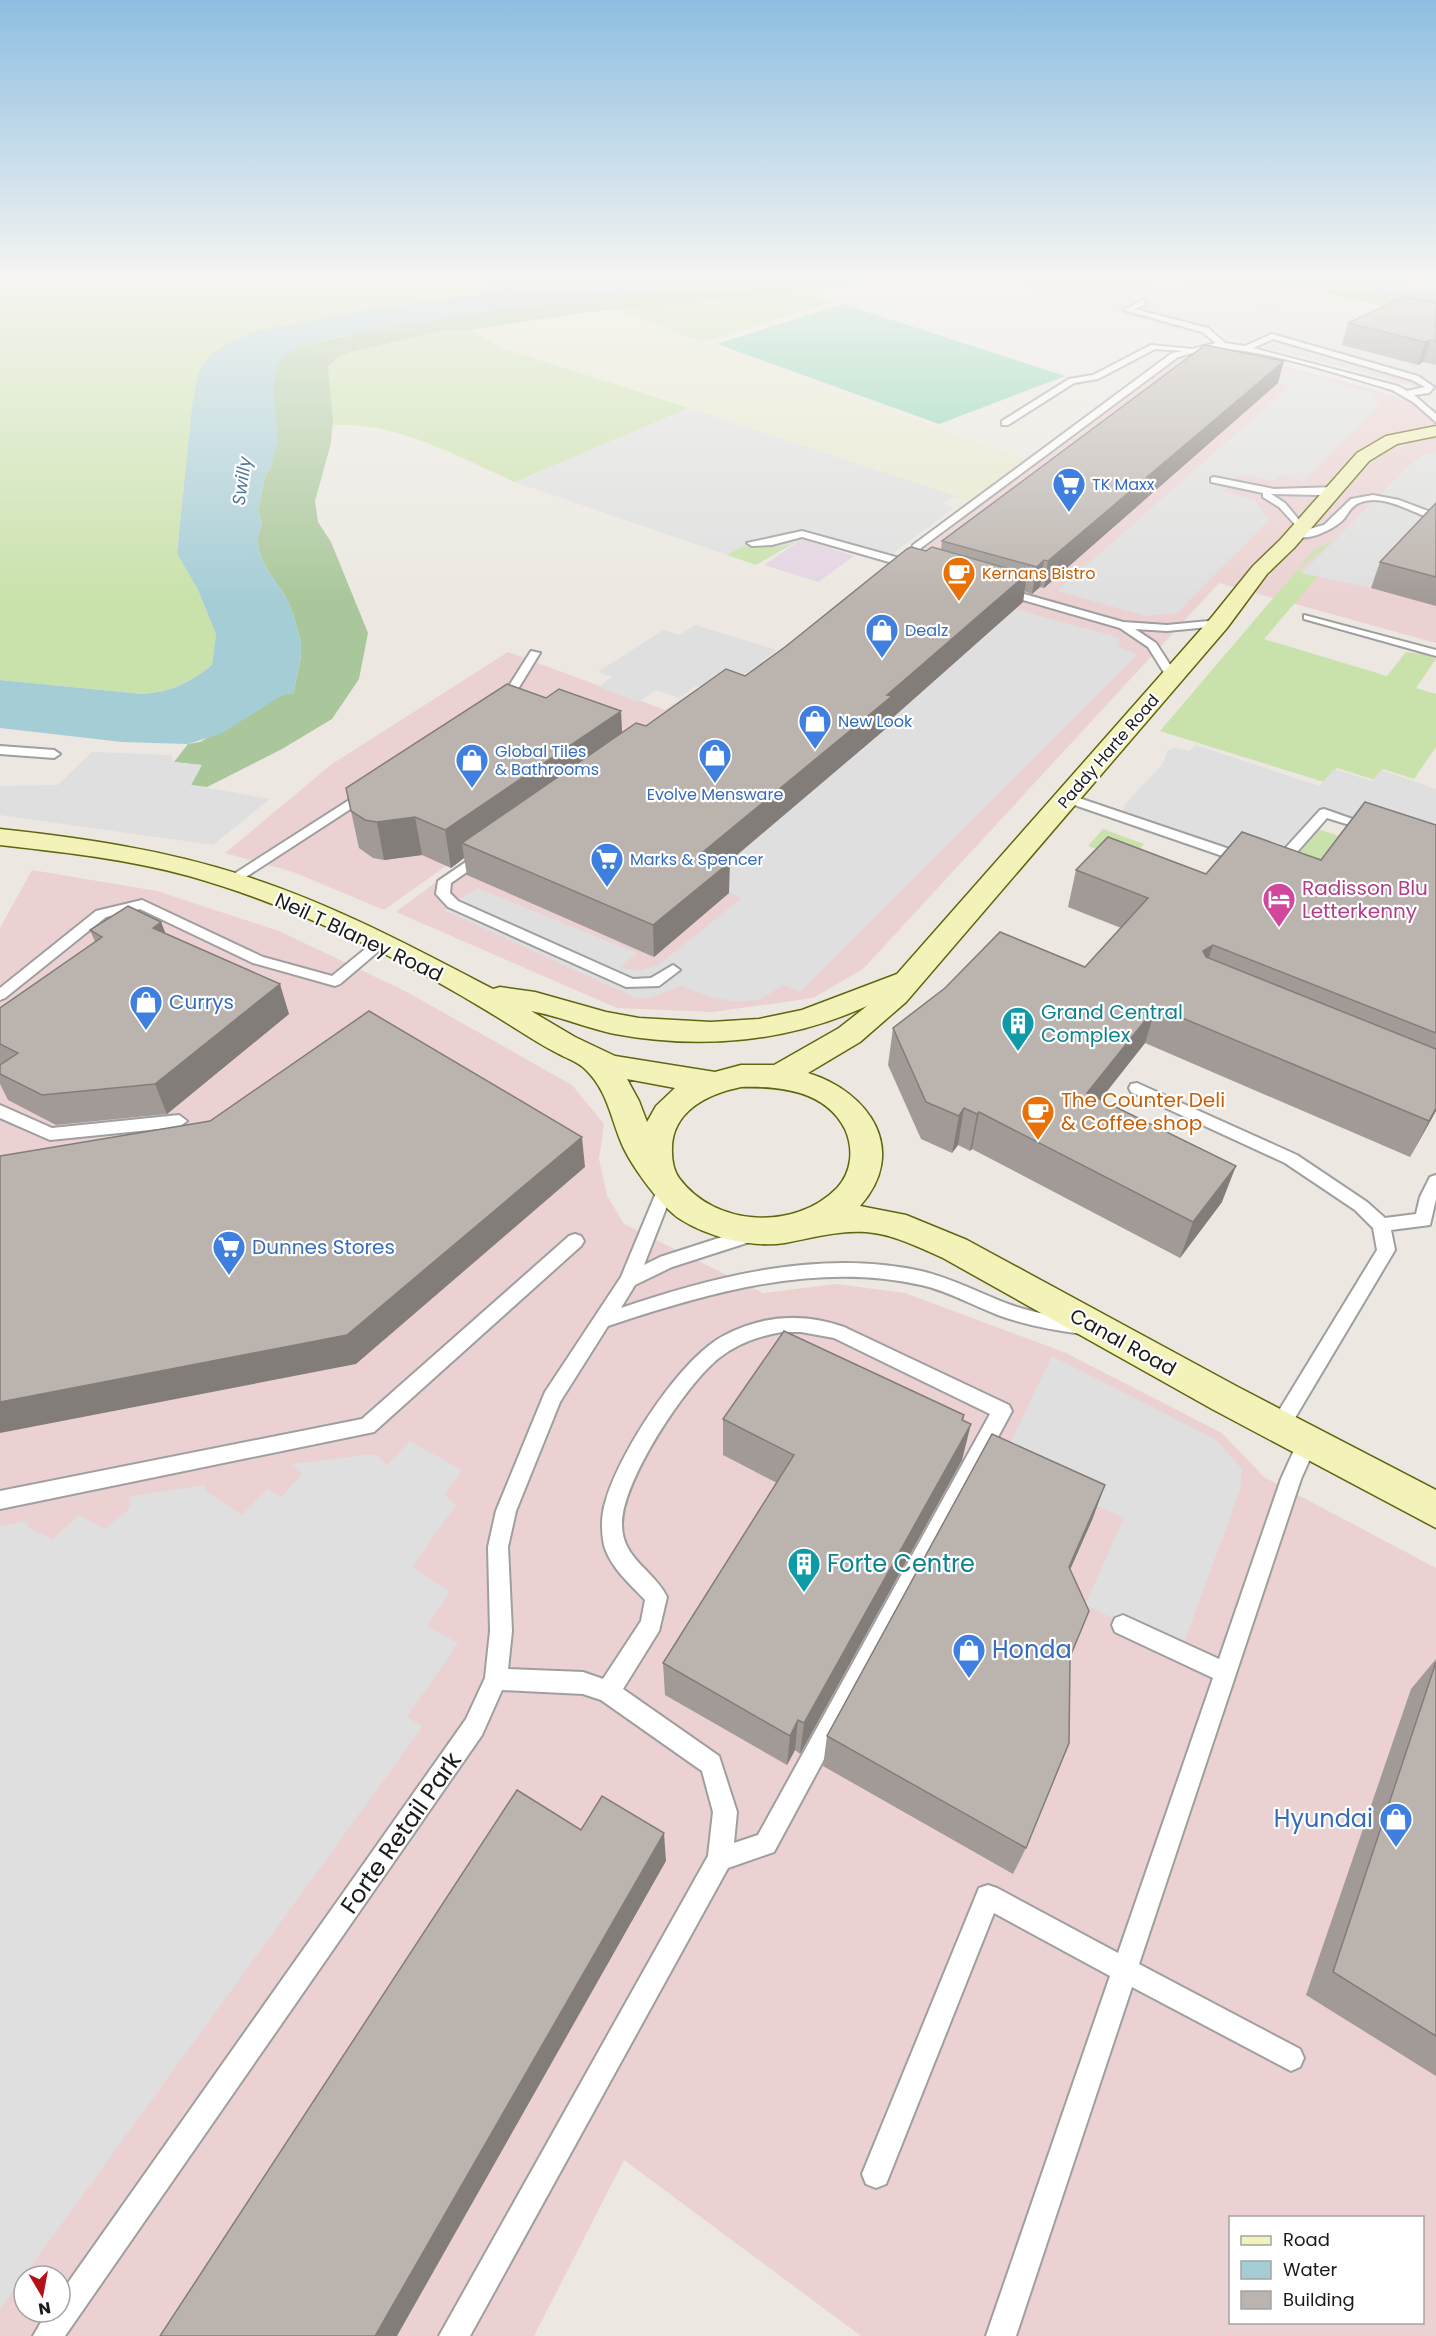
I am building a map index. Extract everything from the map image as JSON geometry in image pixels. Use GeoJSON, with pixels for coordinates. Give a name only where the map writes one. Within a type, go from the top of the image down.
{"type":"FeatureCollection","features":[{"type":"Feature","properties":{"kind":"main road","name":"Paddy Harte Road"},"geometry":{"type":"LineString","coordinates":[[778,1076],[853,1035],[887,1006],[908,979],[1173,677],[1260,570],[1299,531],[1363,456],[1381,445],[1410,435],[1436,431]]}},
{"type":"Feature","properties":{"kind":"main road","name":"Neil T Blaney Road"},"geometry":{"type":"LineString","coordinates":[[0,837],[65,843],[158,860],[230,881],[307,909],[380,944],[480,994],[595,1060],[714,1082]]}},
{"type":"Feature","properties":{"kind":"main road"},"geometry":{"type":"LineString","coordinates":[[480,994],[542,1003],[578,1015],[635,1027],[713,1032],[760,1029],[806,1019],[828,1012],[878,988],[908,979]]}},
{"type":"Feature","properties":{"kind":"main road","name":"Neil T Blaney Road"},"geometry":{"type":"LineString","coordinates":[[595,1060],[622,1100],[633,1138],[662,1179]]}},
{"type":"Feature","properties":{"kind":"main road"},"geometry":{"type":"LineString","coordinates":[[741,1076],[778,1076],[824,1090],[840,1101],[857,1120],[866,1138],[867,1162],[859,1184],[843,1203],[798,1227],[763,1231],[730,1226],[701,1215],[682,1203],[662,1179],[654,1149],[657,1131],[668,1112],[686,1096],[714,1082],[741,1076]]}},
{"type":"Feature","properties":{"kind":"main road","name":"Canal Road"},"geometry":{"type":"LineString","coordinates":[[798,1227],[854,1219],[887,1223],[919,1232],[955,1249],[1293,1435],[1436,1510]]}},
{"type":"Feature","properties":{"kind":"lane"},"geometry":{"type":"LineString","coordinates":[[1005,423],[1066,385]]}},
{"type":"Feature","properties":{"kind":"lane"},"geometry":{"type":"LineString","coordinates":[[923,564],[916,547],[1135,385]]}},
{"type":"Feature","properties":{"kind":"lane"},"geometry":{"type":"LineString","coordinates":[[1385,385],[1407,394],[1436,419]]}},
{"type":"Feature","properties":{"kind":"lane"},"geometry":{"type":"LineString","coordinates":[[1407,394],[1426,391],[1430,387],[1426,385]]}},
{"type":"Feature","properties":{"kind":"lane"},"geometry":{"type":"LineString","coordinates":[[1214,480],[1260,492],[1294,494],[1336,490]]}},
{"type":"Feature","properties":{"kind":"lane"},"geometry":{"type":"LineString","coordinates":[[1260,492],[1282,505],[1299,531],[1311,533],[1330,526],[1353,502],[1358,500],[1374,499],[1436,517]]}},
{"type":"Feature","properties":{"kind":"lane"},"geometry":{"type":"LineString","coordinates":[[752,543],[772,542],[802,534],[923,564]]}},
{"type":"Feature","properties":{"kind":"lane"},"geometry":{"type":"LineString","coordinates":[[900,573],[923,564]]}},
{"type":"Feature","properties":{"kind":"lane"},"geometry":{"type":"LineString","coordinates":[[992,588],[1122,625],[1167,628],[1219,623]]}},
{"type":"Feature","properties":{"kind":"lane"},"geometry":{"type":"LineString","coordinates":[[1308,617],[1436,653]]}},
{"type":"Feature","properties":{"kind":"lane"},"geometry":{"type":"LineString","coordinates":[[1122,625],[1152,645],[1173,677]]}},
{"type":"Feature","properties":{"kind":"lane"},"geometry":{"type":"LineString","coordinates":[[496,710],[506,704],[535,653]]}},
{"type":"Feature","properties":{"kind":"lane"},"geometry":{"type":"LineString","coordinates":[[0,750],[54,754]]}},
{"type":"Feature","properties":{"kind":"lane"},"geometry":{"type":"LineString","coordinates":[[230,881],[378,786]]}},
{"type":"Feature","properties":{"kind":"lane"},"geometry":{"type":"LineString","coordinates":[[1068,798],[1239,857],[1262,862],[1286,857],[1324,813],[1384,832]]}},
{"type":"Feature","properties":{"kind":"lane"},"geometry":{"type":"LineString","coordinates":[[493,847],[445,881],[443,894],[453,904],[631,984],[654,983],[673,970]]}},
{"type":"Feature","properties":{"kind":"lane"},"geometry":{"type":"LineString","coordinates":[[0,994],[101,915],[142,904],[258,960],[335,981],[380,944]]}},
{"type":"Feature","properties":{"kind":"lane"},"geometry":{"type":"LineString","coordinates":[[1001,2336],[1292,1479],[1293,1435],[1386,1250],[1381,1226],[1361,1206],[1290,1159],[1137,1088]]}},
{"type":"Feature","properties":{"kind":"lane"},"geometry":{"type":"LineString","coordinates":[[0,1111],[50,1134],[178,1121]]}},
{"type":"Feature","properties":{"kind":"lane","name":"Forte Retail Park"},"geometry":{"type":"LineString","coordinates":[[48,2336],[474,1727],[496,1679],[501,1631],[498,1547],[506,1511],[552,1398],[629,1280],[662,1179]]}},
{"type":"Feature","properties":{"kind":"lane"},"geometry":{"type":"LineString","coordinates":[[1381,1226],[1430,1219],[1428,1197],[1436,1181]]}},
{"type":"Feature","properties":{"kind":"lane"},"geometry":{"type":"LineString","coordinates":[[629,1280],[666,1262],[763,1231]]}},
{"type":"Feature","properties":{"kind":"lane"},"geometry":{"type":"LineString","coordinates":[[0,1500],[367,1426],[575,1241]]}},
{"type":"Feature","properties":{"kind":"lane"},"geometry":{"type":"LineString","coordinates":[[603,1321],[682,1295],[742,1280],[864,1270],[919,1278],[1030,1318],[1103,1331]]}},
{"type":"Feature","properties":{"kind":"lane"},"geometry":{"type":"LineString","coordinates":[[608,1692],[651,1624],[656,1597],[615,1547],[612,1523],[615,1498],[637,1454],[699,1364],[711,1352],[737,1336],[770,1325],[814,1324],[838,1332],[1002,1411],[766,1844],[720,1859]]}},
{"type":"Feature","properties":{"kind":"lane"},"geometry":{"type":"LineString","coordinates":[[1123,1625],[1225,1673]]}},
{"type":"Feature","properties":{"kind":"lane"},"geometry":{"type":"LineString","coordinates":[[454,2336],[720,1859],[725,1812],[711,1764],[608,1692],[583,1683],[496,1679]]}},
{"type":"Feature","properties":{"kind":"lane"},"geometry":{"type":"LineString","coordinates":[[876,2174],[988,1897],[1290,2058]]}},
{"type":"Feature","properties":{"kind":"shaded area"},"geometry":{"type":"Polygon","coordinates":[[[1140,385],[1356,385],[1436,409],[1436,643],[1219,583],[863,969],[813,998],[713,1012],[617,1008],[396,912],[635,732],[384,910],[293,872],[225,853],[332,764],[508,652],[665,710],[696,689],[742,679],[873,579],[936,540],[1140,385]]]}},
{"type":"Feature","properties":{"kind":"shaded area"},"geometry":{"type":"Polygon","coordinates":[[[1285,385],[1345,385],[1369,392],[1380,404],[1303,482],[1280,476],[1271,481],[1240,474],[1224,492],[1255,500],[1269,520],[1177,613],[1146,616],[1057,591],[1290,386],[1285,385]]]}},
{"type":"Feature","properties":{"kind":"shaded area"},"geometry":{"type":"Polygon","coordinates":[[[1410,385],[1431,385],[1436,392],[1410,385]]]}},
{"type":"Feature","properties":{"kind":"shaded area"},"geometry":{"type":"Polygon","coordinates":[[[1423,385],[1436,385],[1436,393],[1423,385]]]}},
{"type":"Feature","properties":{"kind":"shaded area"},"geometry":{"type":"Polygon","coordinates":[[[689,408],[956,496],[943,504],[954,508],[883,561],[804,539],[784,546],[757,548],[743,546],[727,555],[515,482],[689,408]]]}},
{"type":"Feature","properties":{"kind":"shaded area"},"geometry":{"type":"Polygon","coordinates":[[[1436,451],[1436,513],[1371,588],[1302,573],[1409,466],[1418,458],[1436,451]]]}},
{"type":"Feature","properties":{"kind":"shaded area"},"geometry":{"type":"Polygon","coordinates":[[[802,539],[854,556],[818,582],[764,565],[802,539]]]}},
{"type":"Feature","properties":{"kind":"shaded area"},"geometry":{"type":"Polygon","coordinates":[[[1015,609],[1120,638],[1117,647],[1138,654],[800,992],[783,985],[761,999],[739,1002],[710,997],[681,986],[650,998],[636,998],[444,910],[477,888],[637,953],[621,967],[637,971],[657,966],[742,898],[704,883],[804,798],[1015,609]]]}},
{"type":"Feature","properties":{"kind":"shaded area"},"geometry":{"type":"Polygon","coordinates":[[[695,625],[777,650],[739,679],[694,687],[680,698],[656,690],[638,702],[598,687],[612,677],[598,672],[663,630],[680,635],[695,625]]]}},
{"type":"Feature","properties":{"kind":"shaded area"},"geometry":{"type":"Polygon","coordinates":[[[1196,745],[1319,786],[1334,769],[1372,781],[1381,770],[1436,789],[1436,849],[1324,813],[1285,857],[1262,862],[1121,816],[1125,804],[1162,765],[1168,750],[1175,748],[1189,751],[1196,745]]]}},
{"type":"Feature","properties":{"kind":"shaded area"},"geometry":{"type":"Polygon","coordinates":[[[92,752],[171,755],[174,762],[202,765],[191,785],[270,799],[213,845],[0,815],[0,786],[58,785],[92,752]]]}},
{"type":"Feature","properties":{"kind":"shaded area"},"geometry":{"type":"Polygon","coordinates":[[[32,870],[157,891],[279,931],[407,992],[572,1085],[604,1124],[599,1159],[607,1195],[624,1224],[763,1293],[836,1284],[905,1293],[1064,1352],[1222,1433],[1264,1477],[1436,1568],[1436,2336],[861,2336],[624,2160],[534,2336],[0,2336],[0,928],[32,870]]]}},
{"type":"Feature","properties":{"kind":"shaded area"},"geometry":{"type":"Polygon","coordinates":[[[1052,1356],[1215,1439],[1242,1469],[1240,1490],[1181,1651],[1085,1605],[1124,1518],[1001,1462],[1052,1356]]]}},
{"type":"Feature","properties":{"kind":"shaded area"},"geometry":{"type":"Polygon","coordinates":[[[410,1441],[462,1470],[444,1494],[456,1505],[412,1567],[450,1592],[427,1626],[458,1643],[407,1717],[423,1726],[33,2264],[12,2264],[12,2292],[0,2309],[0,1526],[28,1521],[27,1527],[53,1539],[79,1515],[105,1529],[129,1509],[131,1496],[205,1485],[205,1490],[242,1515],[267,1489],[281,1497],[302,1474],[291,1464],[375,1454],[387,1465],[410,1441]]]}},
{"type":"Feature","properties":{"kind":"green space"},"geometry":{"type":"Polygon","coordinates":[[[0,385],[236,385],[192,406],[177,552],[198,590],[216,634],[212,665],[180,685],[142,694],[0,680],[0,385]]]}},
{"type":"Feature","properties":{"kind":"green space"},"geometry":{"type":"Polygon","coordinates":[[[329,385],[617,385],[689,408],[515,482],[449,452],[403,435],[356,425],[332,425],[329,385]]]}},
{"type":"Feature","properties":{"kind":"green space"},"geometry":{"type":"Polygon","coordinates":[[[330,385],[333,421],[331,443],[315,501],[318,522],[331,542],[368,633],[359,679],[332,719],[282,749],[207,787],[191,785],[201,765],[174,762],[188,744],[200,742],[281,695],[294,693],[300,659],[300,638],[289,604],[267,569],[258,543],[262,523],[258,510],[265,476],[272,464],[273,386],[330,385]]]}},
{"type":"Feature","properties":{"kind":"green space"},"geometry":{"type":"Polygon","coordinates":[[[615,385],[820,385],[1022,459],[1024,465],[1004,476],[971,502],[615,385]]]}},
{"type":"Feature","properties":{"kind":"green space"},"geometry":{"type":"Polygon","coordinates":[[[831,385],[1041,385],[939,424],[831,385]]]}},
{"type":"Feature","properties":{"kind":"green space"},"geometry":{"type":"Polygon","coordinates":[[[1335,540],[1298,570],[1318,576],[1264,639],[1387,676],[1406,652],[1423,654],[1436,659],[1416,688],[1436,694],[1436,747],[1414,779],[1383,769],[1375,780],[1337,768],[1324,782],[1160,731],[1315,549],[1335,540]]]}},
{"type":"Feature","properties":{"kind":"green space"},"geometry":{"type":"Polygon","coordinates":[[[796,542],[756,565],[727,555],[743,546],[757,548],[796,542]]]}},
{"type":"Feature","properties":{"kind":"green space"},"geometry":{"type":"Polygon","coordinates":[[[1103,829],[1144,844],[1139,849],[1202,888],[1088,846],[1103,829]]]}},
{"type":"Feature","properties":{"kind":"green space"},"geometry":{"type":"Polygon","coordinates":[[[1317,829],[1340,836],[1306,882],[1283,874],[1317,829]]]}},
{"type":"Feature","properties":{"kind":"water","name":"Swilly"},"geometry":{"type":"Polygon","coordinates":[[[196,385],[273,385],[278,439],[272,464],[265,476],[258,510],[262,523],[258,543],[267,569],[289,604],[300,638],[300,659],[294,693],[281,696],[222,733],[188,744],[122,742],[0,728],[0,680],[142,694],[180,686],[212,665],[216,634],[198,590],[177,553],[196,385]]]}},
{"type":"Feature","properties":{"kind":"building"},"geometry":{"type":"Polygon","coordinates":[[[1151,385],[1256,385],[1048,561],[1044,560],[1037,567],[942,541],[1151,385]]]}},
{"type":"Feature","properties":{"kind":"building"},"geometry":{"type":"Polygon","coordinates":[[[1436,503],[1436,577],[1380,562],[1436,503]]]}},
{"type":"Feature","properties":{"kind":"building"},"geometry":{"type":"Polygon","coordinates":[[[911,547],[926,551],[932,547],[1027,574],[887,695],[892,696],[703,852],[730,862],[653,925],[462,843],[636,723],[646,726],[726,669],[745,676],[911,547]]]}},
{"type":"Feature","properties":{"kind":"building"},"geometry":{"type":"Polygon","coordinates":[[[507,684],[546,698],[559,689],[621,711],[445,830],[415,817],[377,822],[365,820],[351,811],[346,788],[507,684]]]}},
{"type":"Feature","properties":{"kind":"building"},"geometry":{"type":"Polygon","coordinates":[[[1365,802],[1436,825],[1436,1033],[1213,945],[1203,951],[1206,957],[1436,1049],[1436,1108],[1429,1121],[1156,1007],[1087,1093],[1236,1166],[1193,1222],[979,1112],[977,1114],[964,1108],[959,1116],[926,1102],[893,1028],[945,988],[1000,932],[1085,967],[1148,898],[1076,870],[1108,837],[1206,874],[1242,832],[1321,860],[1365,802]]]}},
{"type":"Feature","properties":{"kind":"building","name":"Currys"},"geometry":{"type":"Polygon","coordinates":[[[128,906],[161,922],[153,928],[280,984],[155,1084],[42,1095],[0,1074],[0,1065],[18,1053],[0,1044],[0,1008],[102,937],[90,930],[128,906]]]}},
{"type":"Feature","properties":{"kind":"building","name":"Dunnes Stores"},"geometry":{"type":"Polygon","coordinates":[[[369,1011],[582,1137],[347,1335],[0,1402],[0,1156],[210,1121],[369,1011]]]}},
{"type":"Feature","properties":{"kind":"building","name":"Forte Centre"},"geometry":{"type":"Polygon","coordinates":[[[784,1331],[964,1415],[962,1420],[971,1424],[804,1723],[798,1720],[790,1736],[663,1663],[794,1455],[723,1419],[784,1331]]]}},
{"type":"Feature","properties":{"kind":"building","name":"Honda"},"geometry":{"type":"Polygon","coordinates":[[[992,1434],[1105,1485],[1069,1567],[1089,1611],[1070,1657],[1069,1743],[1026,1848],[827,1736],[992,1434]]]}},
{"type":"Feature","properties":{"kind":"building","name":"Hyundai"},"geometry":{"type":"Polygon","coordinates":[[[1436,1662],[1436,2036],[1333,1972],[1436,1662]]]}},
{"type":"Feature","properties":{"kind":"building"},"geometry":{"type":"Polygon","coordinates":[[[517,1790],[581,1830],[602,1796],[664,1833],[375,2336],[160,2336],[517,1790]]]}},
{"type":"Feature","properties":{"kind":"place","name":"TK Maxx"},"geometry":{"type":"Point","coordinates":[1069,513]}},
{"type":"Feature","properties":{"kind":"place","name":"Kernans Bistro"},"geometry":{"type":"Point","coordinates":[959,602]}},
{"type":"Feature","properties":{"kind":"place","name":"Dealz"},"geometry":{"type":"Point","coordinates":[882,659]}},
{"type":"Feature","properties":{"kind":"place","name":"New Look"},"geometry":{"type":"Point","coordinates":[815,750]}},
{"type":"Feature","properties":{"kind":"place","name":"Evolve Mensware"},"geometry":{"type":"Point","coordinates":[715,784]}},
{"type":"Feature","properties":{"kind":"place","name":"Global Tiles & Bathrooms"},"geometry":{"type":"Point","coordinates":[472,789]}},
{"type":"Feature","properties":{"kind":"place","name":"Marks & Spencer"},"geometry":{"type":"Point","coordinates":[607,888]}},
{"type":"Feature","properties":{"kind":"place","name":"Radisson Blu Letterkenny"},"geometry":{"type":"Point","coordinates":[1279,928]}},
{"type":"Feature","properties":{"kind":"place","name":"Currys"},"geometry":{"type":"Point","coordinates":[146,1031]}},
{"type":"Feature","properties":{"kind":"place","name":"Grand Central Complex"},"geometry":{"type":"Point","coordinates":[1018,1052]}},
{"type":"Feature","properties":{"kind":"place","name":"The Counter Deli & Coffee shop"},"geometry":{"type":"Point","coordinates":[1038,1141]}},
{"type":"Feature","properties":{"kind":"place","name":"Dunnes Stores"},"geometry":{"type":"Point","coordinates":[229,1276]}},
{"type":"Feature","properties":{"kind":"place","name":"Forte Centre"},"geometry":{"type":"Point","coordinates":[804,1593]}},
{"type":"Feature","properties":{"kind":"place","name":"Honda"},"geometry":{"type":"Point","coordinates":[969,1679]}},
{"type":"Feature","properties":{"kind":"place","name":"Hyundai"},"geometry":{"type":"Point","coordinates":[1396,1848]}}]}
